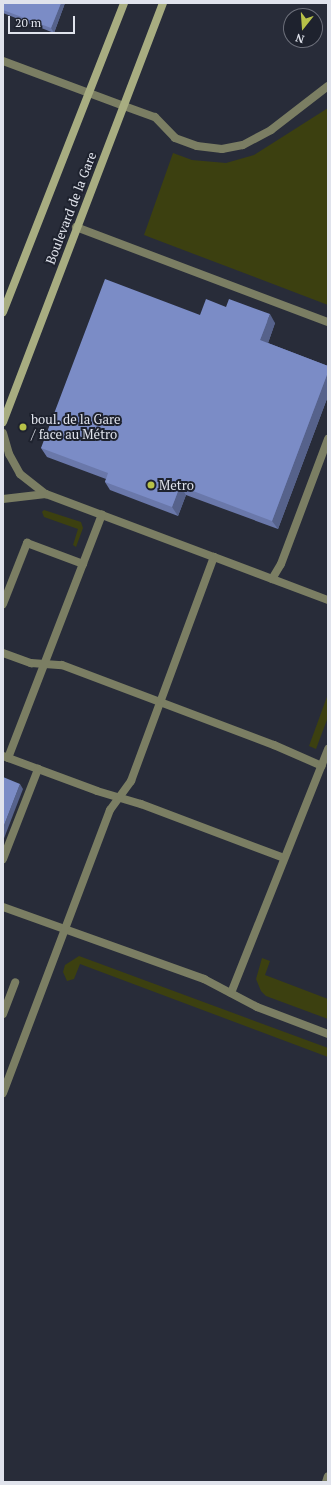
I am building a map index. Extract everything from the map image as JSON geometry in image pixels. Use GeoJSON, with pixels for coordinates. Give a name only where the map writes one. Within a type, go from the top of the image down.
{"type":"FeatureCollection","features":[{"type":"Feature","properties":{"kind":"main road","name":"Boulevard de la Gare"},"geometry":{"type":"LineString","coordinates":[[3,312],[56,172],[90,93],[124,3]]}},
{"type":"Feature","properties":{"kind":"main road","name":"Boulevard de la Gare"},"geometry":{"type":"LineString","coordinates":[[3,422],[76,227],[163,3]]}},
{"type":"Feature","properties":{"kind":"street"},"geometry":{"type":"LineString","coordinates":[[3,61],[155,117],[175,138],[197,146],[222,149],[243,146],[271,130],[328,86]]}},
{"type":"Feature","properties":{"kind":"street"},"geometry":{"type":"LineString","coordinates":[[76,227],[328,322]]}},
{"type":"Feature","properties":{"kind":"street"},"geometry":{"type":"LineString","coordinates":[[3,433],[9,454],[20,474],[46,494],[328,600]]}},
{"type":"Feature","properties":{"kind":"street"},"geometry":{"type":"LineString","coordinates":[[272,579],[281,564],[328,439]]}},
{"type":"Feature","properties":{"kind":"street"},"geometry":{"type":"LineString","coordinates":[[3,499],[46,494]]}},
{"type":"Feature","properties":{"kind":"street"},"geometry":{"type":"LineString","coordinates":[[102,514],[45,664],[6,757],[284,858]]}},
{"type":"Feature","properties":{"kind":"street"},"geometry":{"type":"LineString","coordinates":[[3,604],[27,543],[83,564]]}},
{"type":"Feature","properties":{"kind":"street"},"geometry":{"type":"LineString","coordinates":[[3,1093],[110,810],[131,781],[214,557]]}},
{"type":"Feature","properties":{"kind":"street"},"geometry":{"type":"LineString","coordinates":[[3,653],[31,663],[62,665],[303,756],[322,766]]}},
{"type":"Feature","properties":{"kind":"street"},"geometry":{"type":"LineString","coordinates":[[231,993],[328,749]]}},
{"type":"Feature","properties":{"kind":"street"},"geometry":{"type":"LineString","coordinates":[[3,859],[38,769]]}},
{"type":"Feature","properties":{"kind":"street"},"geometry":{"type":"LineString","coordinates":[[3,907],[64,931],[86,935],[204,979],[258,1006],[328,1034]]}},
{"type":"Feature","properties":{"kind":"street"},"geometry":{"type":"LineString","coordinates":[[3,1014],[15,982]]}},
{"type":"Feature","properties":{"kind":"street"},"geometry":{"type":"LineString","coordinates":[[326,1482],[328,1476]]}},
{"type":"Feature","properties":{"kind":"green space"},"geometry":{"type":"Polygon","coordinates":[[[328,108],[328,305],[144,235],[173,153],[192,160],[226,163],[254,155],[328,108]]]}},
{"type":"Feature","properties":{"kind":"green space"},"geometry":{"type":"Polygon","coordinates":[[[44,510],[81,522],[83,528],[76,547],[73,545],[78,529],[44,517],[42,512],[44,510]]]}},
{"type":"Feature","properties":{"kind":"green space"},"geometry":{"type":"Polygon","coordinates":[[[328,694],[328,717],[316,749],[309,746],[328,694]]]}},
{"type":"Feature","properties":{"kind":"green space"},"geometry":{"type":"Polygon","coordinates":[[[79,956],[328,1048],[328,1057],[80,964],[74,979],[67,981],[63,972],[65,965],[79,956]]]}},
{"type":"Feature","properties":{"kind":"green space"},"geometry":{"type":"Polygon","coordinates":[[[262,958],[270,961],[265,975],[328,999],[328,1019],[266,996],[261,991],[256,979],[262,958]]]}},
{"type":"Feature","properties":{"kind":"building"},"geometry":{"type":"Polygon","coordinates":[[[3,3],[61,3],[51,28],[3,10],[3,3]]]}},
{"type":"Feature","properties":{"kind":"building"},"geometry":{"type":"Polygon","coordinates":[[[105,279],[200,315],[206,299],[226,307],[229,299],[270,314],[260,340],[328,366],[328,372],[272,521],[180,486],[172,507],[105,482],[108,473],[41,448],[105,279]]]}},
{"type":"Feature","properties":{"kind":"building"},"geometry":{"type":"Polygon","coordinates":[[[3,777],[20,784],[3,828],[3,777]]]}},
{"type":"Feature","properties":{"kind":"place","name":"boul. de la Gare / face au Métro"},"geometry":{"type":"Point","coordinates":[23,427]}},
{"type":"Feature","properties":{"kind":"place","name":"Metro"},"geometry":{"type":"Point","coordinates":[151,485]}}]}
